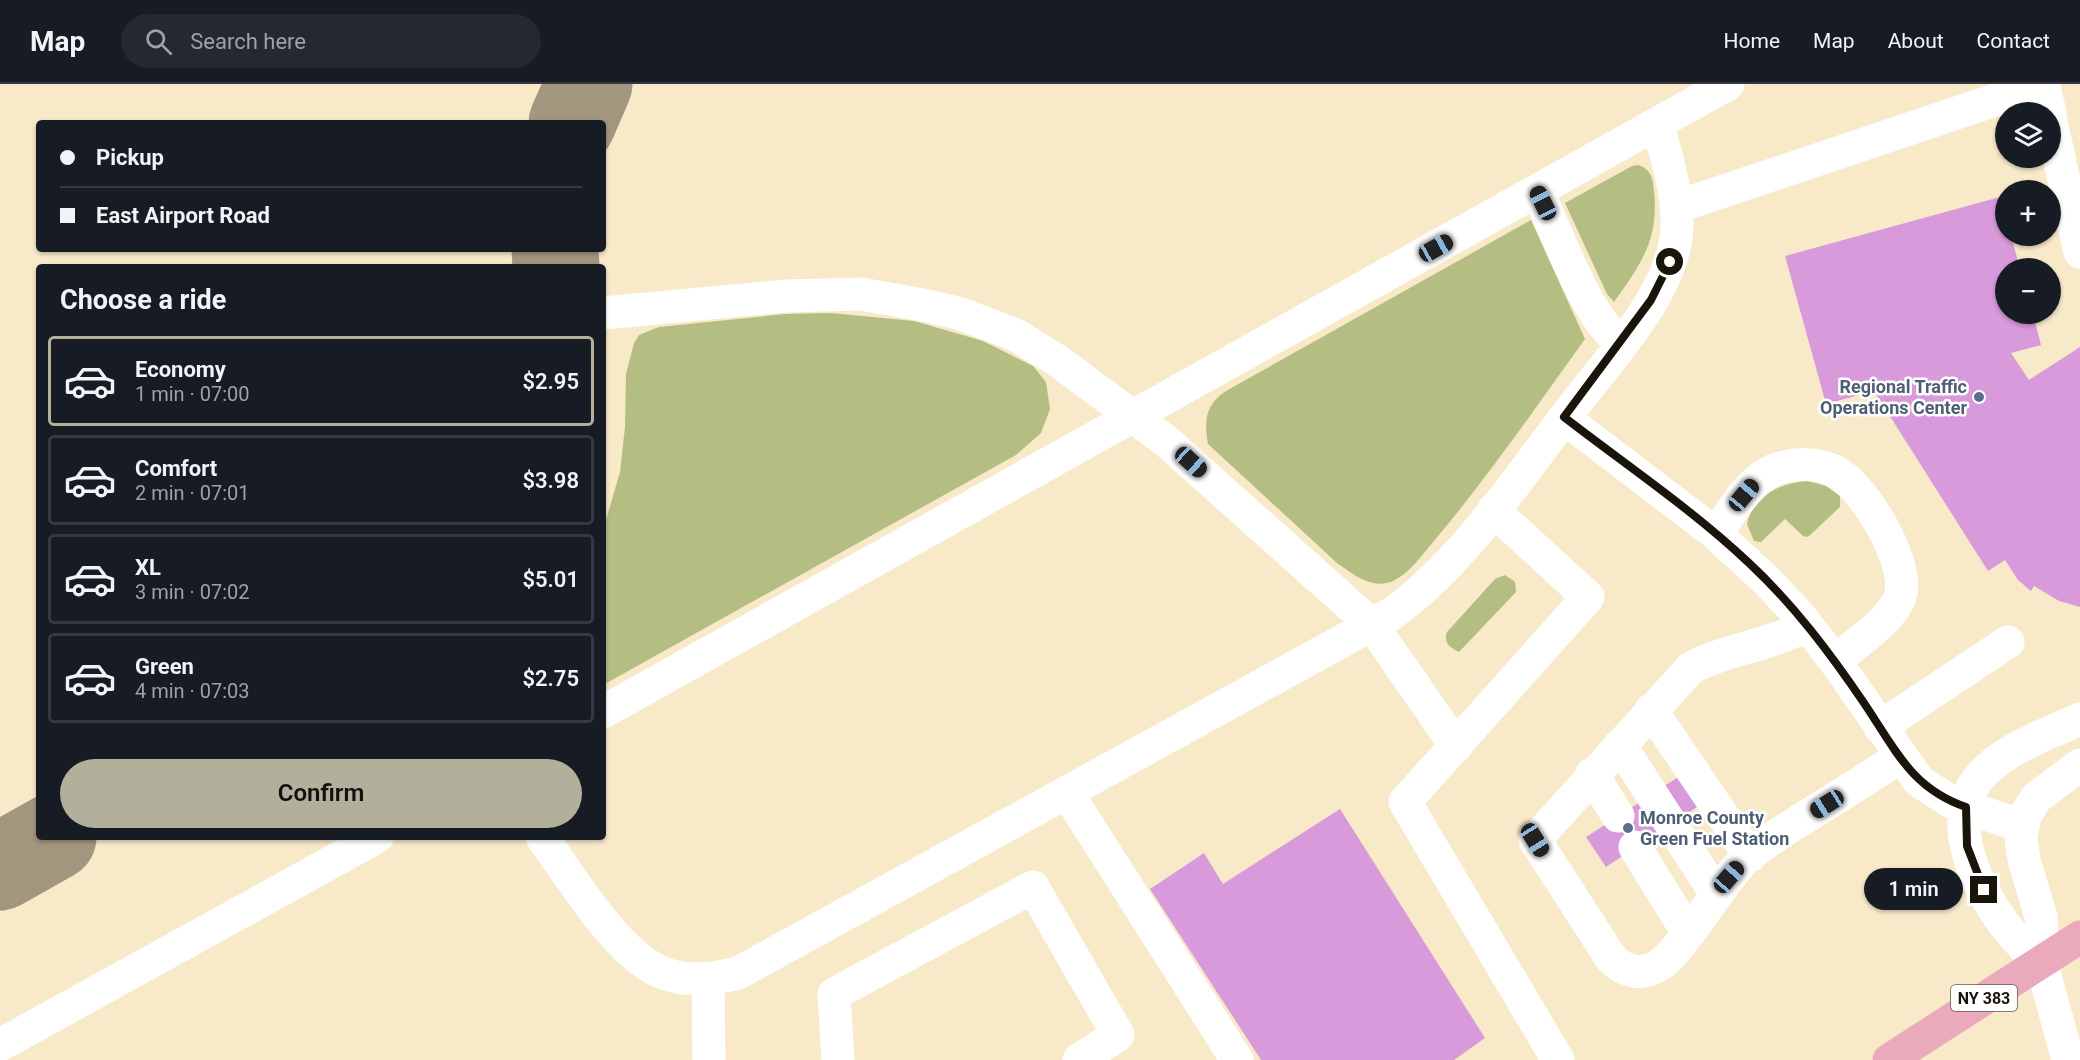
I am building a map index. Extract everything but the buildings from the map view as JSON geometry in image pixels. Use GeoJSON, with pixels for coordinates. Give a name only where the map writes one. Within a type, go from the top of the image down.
{"type":"FeatureCollection","features":[{"type":"Feature","properties":{"kind":"main road","name":"NY 383"},"geometry":{"type":"LineString","coordinates":[[1889,1060],[2080,937]]}},
{"type":"Feature","properties":{"kind":"street"},"geometry":{"type":"LineString","coordinates":[[606,710],[1728,84]]}},
{"type":"Feature","properties":{"kind":"street"},"geometry":{"type":"LineString","coordinates":[[1676,207],[2043,84],[2048,102]]}},
{"type":"Feature","properties":{"kind":"street"},"geometry":{"type":"LineString","coordinates":[[544,840],[612,932],[640,959],[669,975],[708,979],[738,973],[1372,626],[1401,607],[1432,581],[1493,510],[1621,343],[1651,300],[1670,262],[1675,243],[1676,207],[1658,124]]}},
{"type":"Feature","properties":{"kind":"street"},"geometry":{"type":"LineString","coordinates":[[2061,166],[2080,252]]}},
{"type":"Feature","properties":{"kind":"street"},"geometry":{"type":"LineString","coordinates":[[1537,191],[1597,316],[1609,333],[1621,343]]}},
{"type":"Feature","properties":{"kind":"street"},"geometry":{"type":"LineString","coordinates":[[606,313],[826,293],[861,294],[917,303],[961,314],[1016,335],[1038,347],[1133,416],[1191,462],[1372,626],[1456,746]]}},
{"type":"Feature","properties":{"kind":"street"},"geometry":{"type":"LineString","coordinates":[[1564,417],[1716,534],[1766,580],[1807,625],[1835,661],[1900,758],[1929,790],[1966,807],[2022,826]]}},
{"type":"Feature","properties":{"kind":"street"},"geometry":{"type":"LineString","coordinates":[[1716,534],[1753,485],[1773,471],[1798,464],[1824,467],[1841,475],[1856,487],[1896,554],[1902,572],[1902,592],[1887,617],[1835,661]]}},
{"type":"Feature","properties":{"kind":"street"},"geometry":{"type":"LineString","coordinates":[[1493,510],[1588,597],[1405,802],[1558,1060]]}},
{"type":"Feature","properties":{"kind":"street"},"geometry":{"type":"LineString","coordinates":[[1807,625],[1770,642],[1720,656],[1691,668],[1592,774],[1535,840],[1611,958],[1628,971],[1638,972],[1659,966],[1688,933],[1716,894],[1750,856],[1772,838],[1900,758]]}},
{"type":"Feature","properties":{"kind":"street"},"geometry":{"type":"LineString","coordinates":[[1880,727],[2008,642]]}},
{"type":"Feature","properties":{"kind":"street"},"geometry":{"type":"LineString","coordinates":[[1652,710],[1750,856]]}},
{"type":"Feature","properties":{"kind":"street"},"geometry":{"type":"LineString","coordinates":[[2041,962],[2010,935],[1994,911],[1967,846],[1966,807],[1973,786],[1995,764],[2028,744],[2080,720]]}},
{"type":"Feature","properties":{"kind":"street"},"geometry":{"type":"LineString","coordinates":[[1620,745],[1716,894]]}},
{"type":"Feature","properties":{"kind":"street"},"geometry":{"type":"LineString","coordinates":[[2068,1060],[2041,962],[2043,943],[2041,917],[2023,854],[2022,826],[2036,798],[2080,765]]}},
{"type":"Feature","properties":{"kind":"street"},"geometry":{"type":"LineString","coordinates":[[1592,774],[1618,816]]}},
{"type":"Feature","properties":{"kind":"street"},"geometry":{"type":"LineString","coordinates":[[1068,794],[1237,1060]]}},
{"type":"Feature","properties":{"kind":"street"},"geometry":{"type":"LineString","coordinates":[[0,1045],[373,840]]}},
{"type":"Feature","properties":{"kind":"street"},"geometry":{"type":"LineString","coordinates":[[1635,847],[1688,933]]}},
{"type":"Feature","properties":{"kind":"street"},"geometry":{"type":"LineString","coordinates":[[838,1060],[834,994],[1033,887],[1118,1035],[1079,1060]]}},
{"type":"Feature","properties":{"kind":"street"},"geometry":{"type":"LineString","coordinates":[[708,979],[709,1060]]}},
{"type":"Feature","properties":{"kind":"green space"},"geometry":{"type":"Polygon","coordinates":[[[1638,165],[1646,169],[1652,178],[1654,224],[1651,238],[1640,263],[1614,302],[1607,294],[1565,203],[1632,166],[1638,165]]]}},
{"type":"Feature","properties":{"kind":"green space"},"geometry":{"type":"Polygon","coordinates":[[[1531,220],[1585,339],[1493,467],[1414,564],[1403,575],[1391,582],[1376,584],[1362,579],[1337,563],[1208,444],[1206,421],[1210,408],[1226,391],[1531,220]]]}},
{"type":"Feature","properties":{"kind":"green space"},"geometry":{"type":"Polygon","coordinates":[[[831,313],[914,321],[983,341],[1033,366],[1046,382],[1050,409],[1041,433],[1016,455],[606,683],[606,520],[620,472],[625,427],[626,374],[634,343],[639,335],[659,327],[785,314],[831,313]]]}},
{"type":"Feature","properties":{"kind":"green space"},"geometry":{"type":"Polygon","coordinates":[[[1808,481],[1826,486],[1840,496],[1840,507],[1808,537],[1803,536],[1785,519],[1761,542],[1754,541],[1747,524],[1755,505],[1778,488],[1808,481]]]}},
{"type":"Feature","properties":{"kind":"green space"},"geometry":{"type":"Polygon","coordinates":[[[1505,575],[1515,582],[1516,592],[1459,652],[1453,649],[1448,645],[1447,632],[1495,579],[1505,575]]]}},
{"type":"Feature","properties":{"kind":"taxiway"},"geometry":{"type":"LineString","coordinates":[[573,120],[589,84]]}},
{"type":"Feature","properties":{"kind":"taxiway"},"geometry":{"type":"LineString","coordinates":[[555,252],[556,264]]}},
{"type":"Feature","properties":{"kind":"taxiway"},"geometry":{"type":"LineString","coordinates":[[0,867],[48,840]]}},
{"type":"Feature","properties":{"kind":"place","name":"Regional Traffic Operations Center"},"geometry":{"type":"Point","coordinates":[1979,397]}},
{"type":"Feature","properties":{"kind":"place","name":"Monroe County Green Fuel Station"},"geometry":{"type":"Point","coordinates":[1628,828]}},
{"type":"Feature","properties":{"kind":"route"},"geometry":{"type":"LineString","coordinates":[[1670,262],[1651,300],[1564,417],[1716,534],[1749,563],[1799,615],[1835,661],[1919,781],[1940,797],[1966,807],[1967,846],[1984,890]]}}]}
